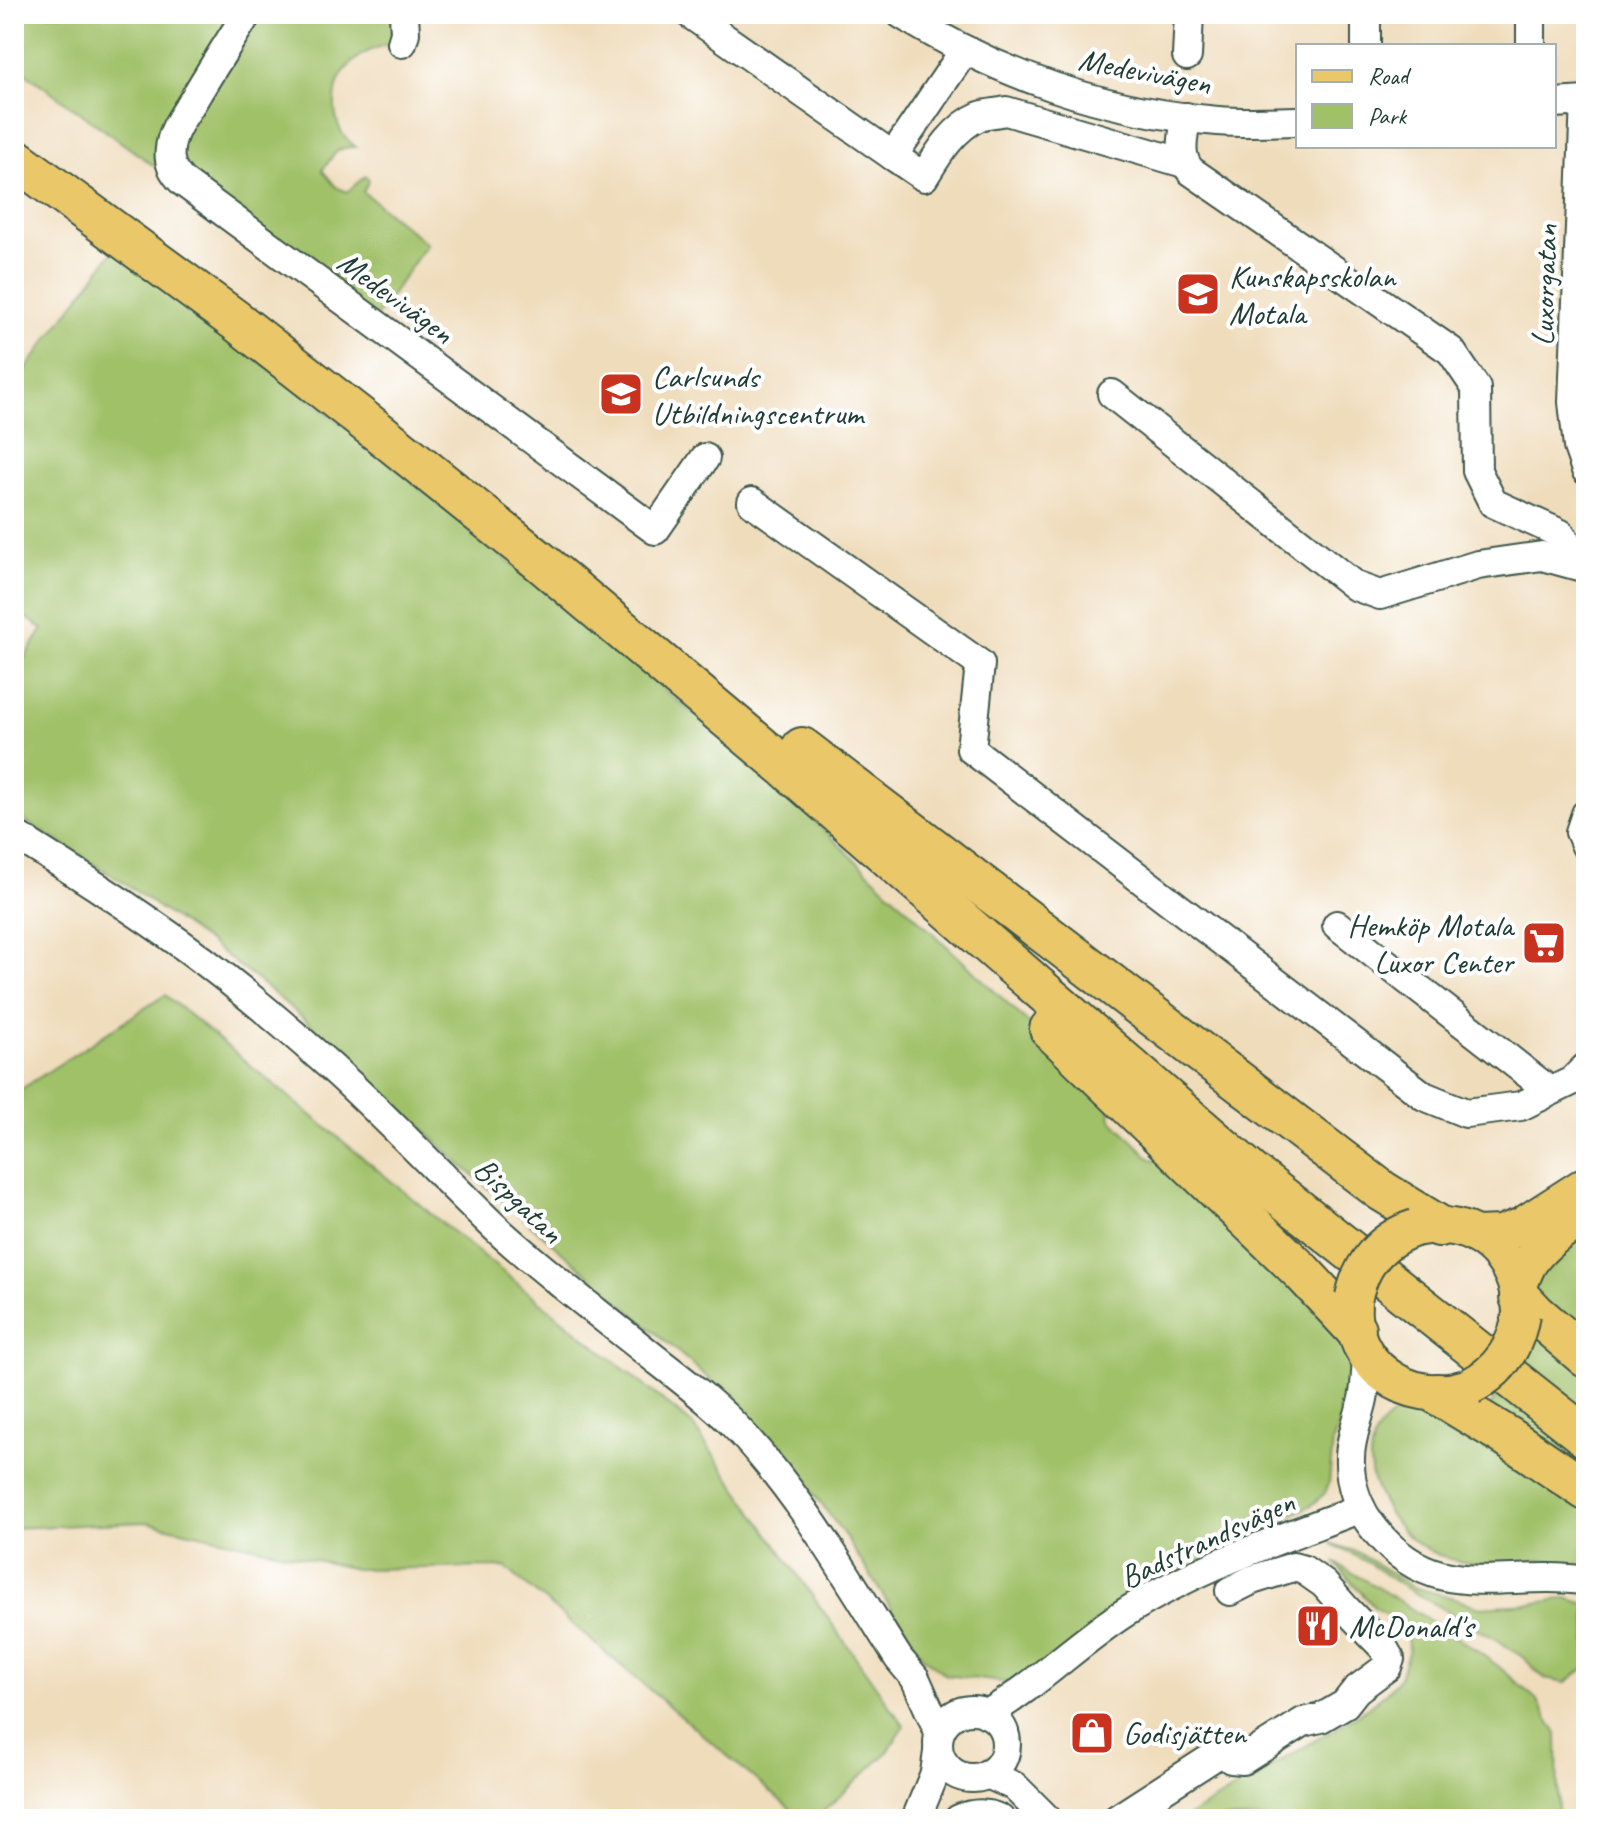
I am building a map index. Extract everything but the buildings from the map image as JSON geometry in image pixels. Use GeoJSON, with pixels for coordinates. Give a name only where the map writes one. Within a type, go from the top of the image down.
{"type":"FeatureCollection","features":[{"type":"Feature","properties":{"kind":"highway"},"geometry":{"type":"LineString","coordinates":[[14,128],[400,418],[551,539],[802,748],[1270,1157],[1586,1406]]}},
{"type":"Feature","properties":{"kind":"highway"},"geometry":{"type":"LineString","coordinates":[[14,158],[235,320],[385,437],[664,664],[1253,1174],[1586,1437]]}},
{"type":"Feature","properties":{"kind":"highway"},"geometry":{"type":"LineString","coordinates":[[802,748],[1382,1191],[1444,1230]]}},
{"type":"Feature","properties":{"kind":"highway"},"geometry":{"type":"LineString","coordinates":[[923,886],[997,975],[1064,1044],[1358,1328]]}},
{"type":"Feature","properties":{"kind":"highway"},"geometry":{"type":"LineString","coordinates":[[1519,1300],[1586,1357]]}},
{"type":"Feature","properties":{"kind":"highway"},"geometry":{"type":"LineString","coordinates":[[1439,1390],[1586,1490]]}},
{"type":"Feature","properties":{"kind":"main road"},"geometry":{"type":"LineString","coordinates":[[1586,1185],[1522,1226],[1501,1234],[1444,1230],[1395,1236],[1378,1249],[1360,1276],[1358,1328],[1385,1376],[1439,1390],[1487,1377],[1506,1357],[1518,1332],[1519,1300],[1529,1263],[1543,1246],[1586,1215]]}},
{"type":"Feature","properties":{"kind":"main road"},"geometry":{"type":"LineString","coordinates":[[1444,1230],[1490,1245],[1503,1257],[1512,1272],[1519,1300]]}},
{"type":"Feature","properties":{"kind":"street","name":"Medevivägen"},"geometry":{"type":"LineString","coordinates":[[247,14],[176,128],[169,152],[175,174],[655,530],[705,458]]}},
{"type":"Feature","properties":{"kind":"street"},"geometry":{"type":"LineString","coordinates":[[402,43],[404,14]]}},
{"type":"Feature","properties":{"kind":"street"},"geometry":{"type":"LineString","coordinates":[[690,14],[924,177],[957,131],[981,116],[1006,111],[1184,163]]}},
{"type":"Feature","properties":{"kind":"street","name":"Medevivägen"},"geometry":{"type":"LineString","coordinates":[[901,14],[964,51],[1021,76],[1084,97],[1126,107],[1219,121],[1296,121]]}},
{"type":"Feature","properties":{"kind":"street"},"geometry":{"type":"LineString","coordinates":[[1187,56],[1189,14]]}},
{"type":"Feature","properties":{"kind":"street"},"geometry":{"type":"LineString","coordinates":[[1366,14],[1366,44]]}},
{"type":"Feature","properties":{"kind":"street"},"geometry":{"type":"LineString","coordinates":[[1531,14],[1531,44]]}},
{"type":"Feature","properties":{"kind":"street"},"geometry":{"type":"LineString","coordinates":[[893,156],[964,51]]}},
{"type":"Feature","properties":{"kind":"street"},"geometry":{"type":"LineString","coordinates":[[1556,103],[1586,101]]}},
{"type":"Feature","properties":{"kind":"street","name":"Luxorgatan"},"geometry":{"type":"LineString","coordinates":[[1586,101],[1573,402],[1578,447],[1586,470]]}},
{"type":"Feature","properties":{"kind":"street"},"geometry":{"type":"LineString","coordinates":[[1186,117],[1182,150],[1184,163],[1191,171],[1451,351],[1476,388],[1477,471],[1493,503],[1561,534],[1583,566]]}},
{"type":"Feature","properties":{"kind":"street"},"geometry":{"type":"LineString","coordinates":[[1112,394],[1355,586],[1380,595],[1478,565],[1542,556],[1583,566]]}},
{"type":"Feature","properties":{"kind":"street"},"geometry":{"type":"LineString","coordinates":[[752,502],[980,664],[971,749],[1424,1096],[1466,1113],[1521,1106],[1572,1081],[1586,1067]]}},
{"type":"Feature","properties":{"kind":"street"},"geometry":{"type":"LineString","coordinates":[[1586,814],[1580,832],[1586,846]]}},
{"type":"Feature","properties":{"kind":"street","name":"Bispgatan"},"geometry":{"type":"LineString","coordinates":[[14,834],[129,908],[252,1000],[323,1059],[532,1260],[698,1392],[733,1424],[799,1503],[899,1659],[915,1678],[974,1713]]}},
{"type":"Feature","properties":{"kind":"street"},"geometry":{"type":"LineString","coordinates":[[1337,925],[1550,1091]]}},
{"type":"Feature","properties":{"kind":"street"},"geometry":{"type":"LineString","coordinates":[[1358,1328],[1364,1396],[1350,1459],[1361,1508],[1384,1541],[1408,1561],[1445,1576],[1485,1581],[1542,1577],[1586,1581]]}},
{"type":"Feature","properties":{"kind":"street"},"geometry":{"type":"LineString","coordinates":[[1357,1423],[1388,1397],[1439,1390]]}},
{"type":"Feature","properties":{"kind":"street","name":"Badstrandsvägen"},"geometry":{"type":"LineString","coordinates":[[939,1742],[944,1723],[1015,1696],[1087,1639],[1160,1592],[1221,1562],[1361,1508]]}},
{"type":"Feature","properties":{"kind":"street"},"geometry":{"type":"LineString","coordinates":[[1117,1819],[1224,1750],[1231,1759],[1243,1760],[1303,1722],[1321,1718],[1345,1704],[1356,1690],[1387,1667],[1390,1659],[1383,1647],[1324,1584],[1304,1570],[1293,1567],[1252,1580],[1230,1591]]}},
{"type":"Feature","properties":{"kind":"street","name":"Badstrandsvägen"},"geometry":{"type":"LineString","coordinates":[[999,1758],[1026,1705],[1050,1670]]}},
{"type":"Feature","properties":{"kind":"street","name":"Bispgatan"},"geometry":{"type":"LineString","coordinates":[[915,1678],[939,1742]]}},
{"type":"Feature","properties":{"kind":"street"},"geometry":{"type":"LineString","coordinates":[[974,1713],[1000,1725],[999,1758],[1014,1786],[1047,1819]]}},
{"type":"Feature","properties":{"kind":"street"},"geometry":{"type":"LineString","coordinates":[[939,1742],[943,1762],[959,1776],[969,1778],[999,1758]]}},
{"type":"Feature","properties":{"kind":"street"},"geometry":{"type":"LineString","coordinates":[[916,1819],[935,1773],[939,1742]]}},
{"type":"Feature","properties":{"kind":"street"},"geometry":{"type":"LineString","coordinates":[[916,1819],[959,1776]]}},
{"type":"Feature","properties":{"kind":"street"},"geometry":{"type":"LineString","coordinates":[[959,1819],[979,1813],[1000,1819]]}},
{"type":"Feature","properties":{"kind":"green space"},"geometry":{"type":"Polygon","coordinates":[[[14,14],[393,14],[394,42],[356,59],[338,82],[337,122],[343,134],[356,147],[338,150],[322,170],[336,187],[347,192],[365,176],[369,180],[363,192],[427,244],[372,323],[14,65],[14,14]]]}},
{"type":"Feature","properties":{"kind":"green space"},"geometry":{"type":"Polygon","coordinates":[[[114,250],[346,427],[746,757],[1108,1098],[1111,1119],[1151,1159],[1175,1163],[1326,1309],[1355,1364],[1353,1384],[1333,1441],[1329,1483],[1325,1493],[1313,1504],[1017,1684],[946,1675],[922,1656],[843,1533],[782,1452],[736,1402],[459,1163],[340,1050],[271,991],[121,881],[14,814],[14,674],[43,629],[14,609],[14,385],[114,250]]]}},
{"type":"Feature","properties":{"kind":"green space"},"geometry":{"type":"Polygon","coordinates":[[[165,995],[691,1423],[904,1726],[887,1753],[815,1819],[802,1819],[505,1567],[355,1569],[146,1522],[14,1528],[14,1094],[165,995]]]}},
{"type":"Feature","properties":{"kind":"green space"},"geometry":{"type":"Polygon","coordinates":[[[1586,1225],[1586,1567],[1548,1560],[1473,1564],[1431,1552],[1398,1526],[1377,1491],[1370,1459],[1376,1433],[1392,1416],[1415,1404],[1475,1429],[1531,1342],[1552,1319],[1534,1290],[1538,1271],[1586,1225]]]}},
{"type":"Feature","properties":{"kind":"green space"},"geometry":{"type":"Polygon","coordinates":[[[1330,1543],[1357,1552],[1413,1587],[1477,1607],[1532,1604],[1566,1598],[1586,1604],[1586,1667],[1565,1683],[1545,1679],[1524,1658],[1497,1640],[1330,1543]]]}},
{"type":"Feature","properties":{"kind":"green space"},"geometry":{"type":"Polygon","coordinates":[[[1334,1562],[1467,1644],[1536,1699],[1557,1734],[1558,1819],[1184,1819],[1356,1716],[1386,1693],[1400,1677],[1409,1650],[1406,1633],[1394,1619],[1375,1608],[1334,1562]]]}},
{"type":"Feature","properties":{"kind":"place","name":"Kunskapsskolan Motala"},"geometry":{"type":"Point","coordinates":[1198,294]}},
{"type":"Feature","properties":{"kind":"place","name":"Carlsunds Utbildningscentrum"},"geometry":{"type":"Point","coordinates":[621,394]}},
{"type":"Feature","properties":{"kind":"place","name":"Hemköp Motala Luxor Center"},"geometry":{"type":"Point","coordinates":[1544,943]}},
{"type":"Feature","properties":{"kind":"place","name":"McDonald's"},"geometry":{"type":"Point","coordinates":[1318,1626]}},
{"type":"Feature","properties":{"kind":"place","name":"Godisjätten"},"geometry":{"type":"Point","coordinates":[1092,1733]}}]}
